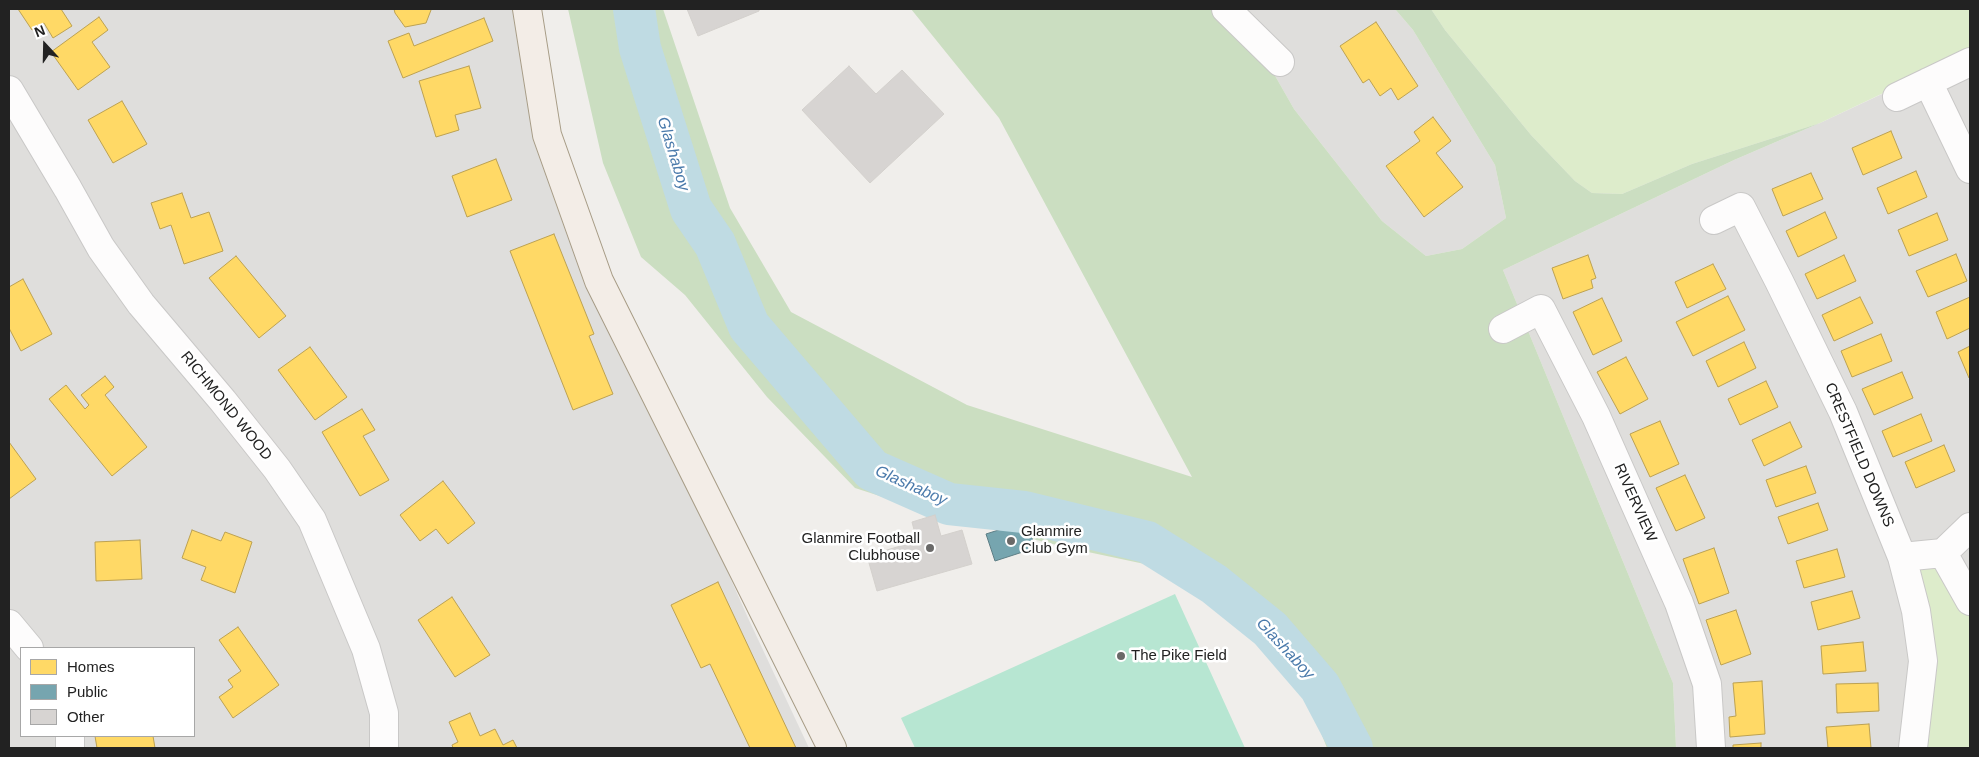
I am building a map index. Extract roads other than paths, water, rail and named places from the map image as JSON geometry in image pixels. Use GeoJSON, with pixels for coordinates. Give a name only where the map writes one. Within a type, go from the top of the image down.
{"type":"FeatureCollection","features":[{"type":"Feature","properties":{"kind":"main road"},"geometry":{"type":"LineString","coordinates":[[527,9],[547,135],[599,281],[832,748]]}},
{"type":"Feature","properties":{"kind":"street"},"geometry":{"type":"LineString","coordinates":[[1226,9],[1280,62]]}},
{"type":"Feature","properties":{"kind":"street"},"geometry":{"type":"LineString","coordinates":[[1897,97],[1970,62]]}},
{"type":"Feature","properties":{"kind":"street"},"geometry":{"type":"LineString","coordinates":[[1928,82],[1970,170]]}},
{"type":"Feature","properties":{"kind":"street","name":"RICHMOND WOOD"},"geometry":{"type":"LineString","coordinates":[[9,90],[101,248],[141,304],[266,456],[312,520],[366,649],[384,713],[384,748]]}},
{"type":"Feature","properties":{"kind":"street","name":"CRESTFIELD DOWNS"},"geometry":{"type":"LineString","coordinates":[[1714,220],[1741,207],[1843,412],[1902,557],[1916,611],[1923,661],[1913,748]]}},
{"type":"Feature","properties":{"kind":"street","name":"RIVERVIEW"},"geometry":{"type":"LineString","coordinates":[[1502,329],[1541,309],[1596,416],[1679,603],[1706,684],[1711,748]]}},
{"type":"Feature","properties":{"kind":"street"},"geometry":{"type":"LineString","coordinates":[[1902,557],[1943,553],[1970,527]]}},
{"type":"Feature","properties":{"kind":"street"},"geometry":{"type":"LineString","coordinates":[[1943,553],[1970,601]]}},
{"type":"Feature","properties":{"kind":"street"},"geometry":{"type":"LineString","coordinates":[[9,624],[28,647]]}},
{"type":"Feature","properties":{"kind":"waterway","name":"Glashaboy"},"geometry":{"type":"LineString","coordinates":[[634,9],[640,48],[691,209],[715,244],[749,326],[872,470],[949,504],[1024,512],[1147,542],[1214,584],[1270,629],[1320,687],[1352,748]]}},
{"type":"Feature","properties":{"kind":"place","name":"Glanmire Club Gym"},"geometry":{"type":"Point","coordinates":[1011,541]}},
{"type":"Feature","properties":{"kind":"place","name":"Glanmire Football Clubhouse"},"geometry":{"type":"Point","coordinates":[930,548]}},
{"type":"Feature","properties":{"kind":"place","name":"The Pike Field"},"geometry":{"type":"Point","coordinates":[1121,656]}}]}
